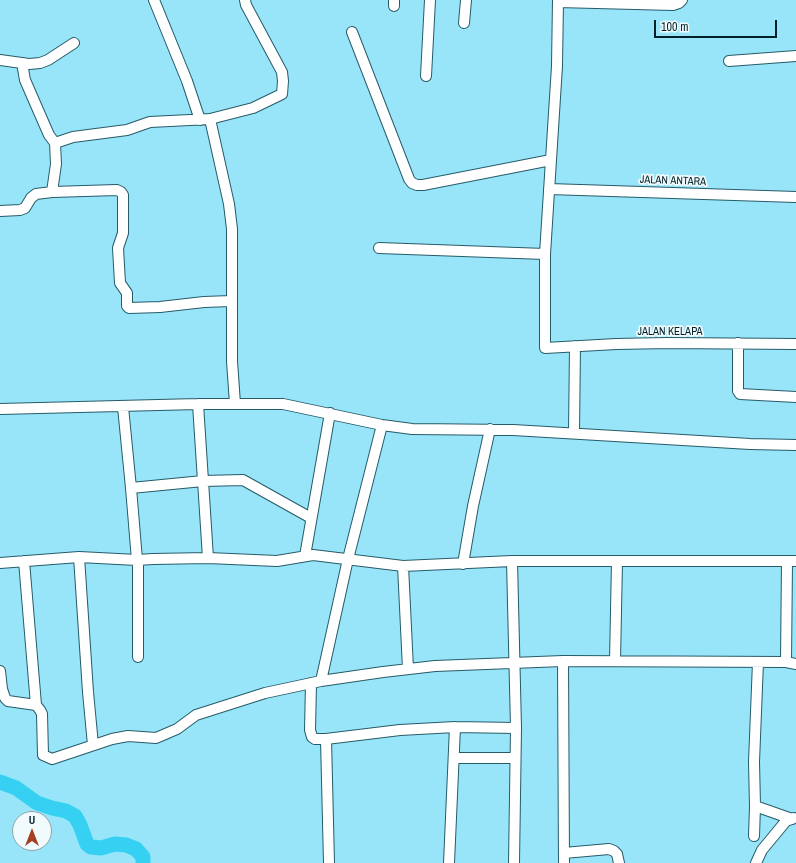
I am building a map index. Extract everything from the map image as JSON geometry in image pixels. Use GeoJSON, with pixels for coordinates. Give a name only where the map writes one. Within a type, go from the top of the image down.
{"type":"FeatureCollection","features":[{"type":"Feature","properties":{"kind":"street"},"geometry":{"type":"LineString","coordinates":[[154,0],[187,81],[205,120],[229,204],[232,229],[232,361],[236,404]]}},
{"type":"Feature","properties":{"kind":"street"},"geometry":{"type":"LineString","coordinates":[[55,144],[73,136],[128,130],[150,122],[205,120],[253,108],[282,94],[284,81],[282,72],[246,5],[245,0]]}},
{"type":"Feature","properties":{"kind":"street"},"geometry":{"type":"LineString","coordinates":[[426,76],[430,0]]}},
{"type":"Feature","properties":{"kind":"street"},"geometry":{"type":"LineString","coordinates":[[464,24],[466,0]]}},
{"type":"Feature","properties":{"kind":"street"},"geometry":{"type":"LineString","coordinates":[[379,248],[545,254],[557,66],[558,1],[673,5],[682,0]]}},
{"type":"Feature","properties":{"kind":"street"},"geometry":{"type":"LineString","coordinates":[[352,32],[409,179],[412,183],[423,185],[551,160]]}},
{"type":"Feature","properties":{"kind":"street"},"geometry":{"type":"LineString","coordinates":[[0,60],[22,63],[40,63],[48,60],[74,43]]}},
{"type":"Feature","properties":{"kind":"street"},"geometry":{"type":"LineString","coordinates":[[729,61],[796,56]]}},
{"type":"Feature","properties":{"kind":"street"},"geometry":{"type":"LineString","coordinates":[[22,63],[32,98],[49,135],[55,144],[56,164],[52,192]]}},
{"type":"Feature","properties":{"kind":"street","name":"JALAN ANTARA"},"geometry":{"type":"LineString","coordinates":[[549,189],[796,197]]}},
{"type":"Feature","properties":{"kind":"street"},"geometry":{"type":"LineString","coordinates":[[0,211],[20,210],[25,208],[33,195],[52,192],[116,190],[121,192],[122,195],[123,233],[118,248],[120,283],[128,293],[129,308],[231,301]]}},
{"type":"Feature","properties":{"kind":"street","name":"JALAN KELAPA"},"geometry":{"type":"LineString","coordinates":[[545,254],[545,348],[616,344],[796,344]]}},
{"type":"Feature","properties":{"kind":"street"},"geometry":{"type":"LineString","coordinates":[[738,343],[739,393],[796,397]]}},
{"type":"Feature","properties":{"kind":"street"},"geometry":{"type":"LineString","coordinates":[[574,433],[575,346]]}},
{"type":"Feature","properties":{"kind":"street"},"geometry":{"type":"LineString","coordinates":[[198,404],[208,558]]}},
{"type":"Feature","properties":{"kind":"street"},"geometry":{"type":"LineString","coordinates":[[0,409],[198,404],[283,404],[330,413],[382,426],[412,429],[490,429],[750,444],[796,445]]}},
{"type":"Feature","properties":{"kind":"street"},"geometry":{"type":"LineString","coordinates":[[123,407],[137,560],[138,657]]}},
{"type":"Feature","properties":{"kind":"street"},"geometry":{"type":"LineString","coordinates":[[305,556],[330,413]]}},
{"type":"Feature","properties":{"kind":"street"},"geometry":{"type":"LineString","coordinates":[[382,426],[316,682],[310,730],[312,737],[315,739],[326,739],[400,730],[455,727],[516,728]]}},
{"type":"Feature","properties":{"kind":"street"},"geometry":{"type":"LineString","coordinates":[[463,564],[473,506],[490,429]]}},
{"type":"Feature","properties":{"kind":"street"},"geometry":{"type":"LineString","coordinates":[[131,488],[203,481],[243,480],[311,518]]}},
{"type":"Feature","properties":{"kind":"street"},"geometry":{"type":"LineString","coordinates":[[0,563],[24,561],[78,557],[137,560],[153,558],[208,558],[269,561],[305,556],[348,559],[403,566],[512,561],[791,561],[791,663],[563,661],[435,666],[408,669],[316,682],[252,696],[196,715],[177,729],[156,738],[128,736],[112,739],[52,759],[43,755],[42,714],[36,705],[24,561]]}},
{"type":"Feature","properties":{"kind":"street"},"geometry":{"type":"LineString","coordinates":[[78,557],[93,746]]}},
{"type":"Feature","properties":{"kind":"street"},"geometry":{"type":"LineString","coordinates":[[512,561],[516,664],[514,863]]}},
{"type":"Feature","properties":{"kind":"street"},"geometry":{"type":"LineString","coordinates":[[615,661],[617,561]]}},
{"type":"Feature","properties":{"kind":"street"},"geometry":{"type":"LineString","coordinates":[[403,566],[408,669]]}},
{"type":"Feature","properties":{"kind":"street"},"geometry":{"type":"LineString","coordinates":[[563,661],[564,858],[609,849],[618,854],[619,863]]}},
{"type":"Feature","properties":{"kind":"street"},"geometry":{"type":"LineString","coordinates":[[754,836],[754,762],[758,662]]}},
{"type":"Feature","properties":{"kind":"street"},"geometry":{"type":"LineString","coordinates":[[0,672],[4,698],[8,701],[36,705]]}},
{"type":"Feature","properties":{"kind":"street"},"geometry":{"type":"LineString","coordinates":[[448,863],[455,727]]}},
{"type":"Feature","properties":{"kind":"street"},"geometry":{"type":"LineString","coordinates":[[326,739],[329,863]]}},
{"type":"Feature","properties":{"kind":"street"},"geometry":{"type":"LineString","coordinates":[[454,758],[515,758]]}},
{"type":"Feature","properties":{"kind":"street"},"geometry":{"type":"LineString","coordinates":[[755,806],[794,818]]}},
{"type":"Feature","properties":{"kind":"street"},"geometry":{"type":"LineString","coordinates":[[756,863],[762,850],[786,821],[794,818]]}},
{"type":"Feature","properties":{"kind":"waterway"},"geometry":{"type":"LineString","coordinates":[[0,782],[16,788],[37,803],[66,811],[75,816],[87,844],[91,847],[101,848],[115,844],[126,845],[136,849],[143,857],[143,863]]}}]}
